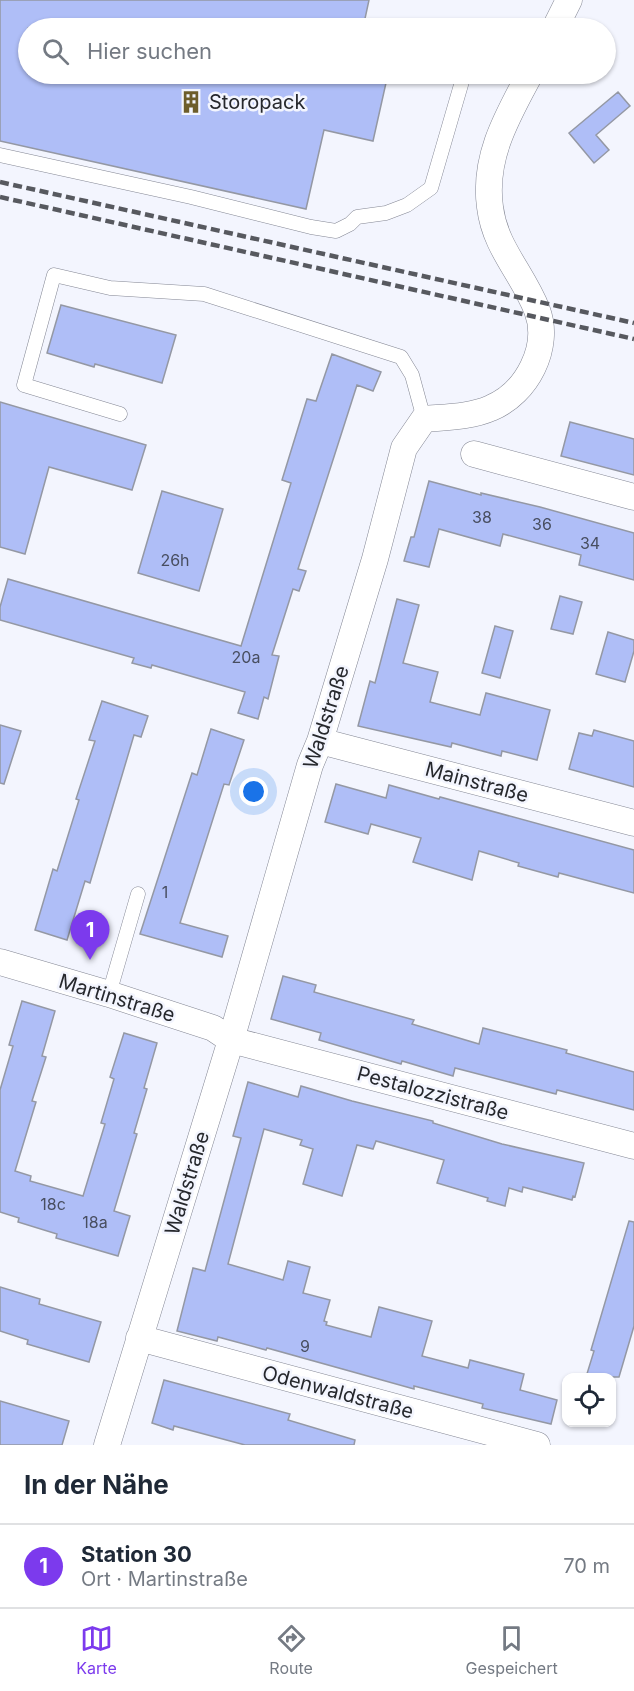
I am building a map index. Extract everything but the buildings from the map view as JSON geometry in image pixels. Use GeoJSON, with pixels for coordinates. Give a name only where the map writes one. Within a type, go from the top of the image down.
{"type":"FeatureCollection","features":[{"type":"Feature","properties":{"kind":"street"},"geometry":{"type":"LineString","coordinates":[[560,18],[569,0]]}},
{"type":"Feature","properties":{"kind":"street"},"geometry":{"type":"LineString","coordinates":[[424,419],[471,414],[503,403],[517,390],[532,370],[540,347],[541,326],[537,310],[528,290],[497,240],[490,206],[489,180],[493,157],[503,124],[525,84]]}},
{"type":"Feature","properties":{"kind":"street","name":"Waldstraße"},"geometry":{"type":"LineString","coordinates":[[107,1445],[231,1040],[312,760],[313,739],[375,559],[404,448],[424,419]]}},
{"type":"Feature","properties":{"kind":"street"},"geometry":{"type":"LineString","coordinates":[[474,454],[634,497]]}},
{"type":"Feature","properties":{"kind":"street","name":"Mainstraße"},"geometry":{"type":"LineString","coordinates":[[313,739],[634,823]]}},
{"type":"Feature","properties":{"kind":"street","name":"Martinstraße"},"geometry":{"type":"LineString","coordinates":[[0,962],[213,1028],[231,1040]]}},
{"type":"Feature","properties":{"kind":"street","name":"Pestalozzistraße"},"geometry":{"type":"LineString","coordinates":[[231,1040],[634,1146]]}},
{"type":"Feature","properties":{"kind":"street","name":"Odenwaldstraße"},"geometry":{"type":"LineString","coordinates":[[139,1338],[537,1445]]}},
{"type":"Feature","properties":{"kind":"lane"},"geometry":{"type":"LineString","coordinates":[[0,155],[336,231],[350,224],[357,217],[386,213],[406,205],[431,188],[461,84]]}},
{"type":"Feature","properties":{"kind":"lane"},"geometry":{"type":"LineString","coordinates":[[120,414],[24,385],[54,275],[110,288],[204,294],[400,357],[412,375],[424,419]]}},
{"type":"Feature","properties":{"kind":"lane"},"geometry":{"type":"LineString","coordinates":[[109,994],[138,894]]}},
{"type":"Feature","properties":{"kind":"railway"},"geometry":{"type":"LineString","coordinates":[[0,182],[634,323]]}},
{"type":"Feature","properties":{"kind":"railway"},"geometry":{"type":"LineString","coordinates":[[0,197],[634,339]]}},
{"type":"Feature","properties":{"kind":"place","name":"Storopack"},"geometry":{"type":"Point","coordinates":[191,102]}},
{"type":"Feature","properties":{"kind":"place","name":"Station 30"},"geometry":{"type":"Point","coordinates":[90,960]}}]}
